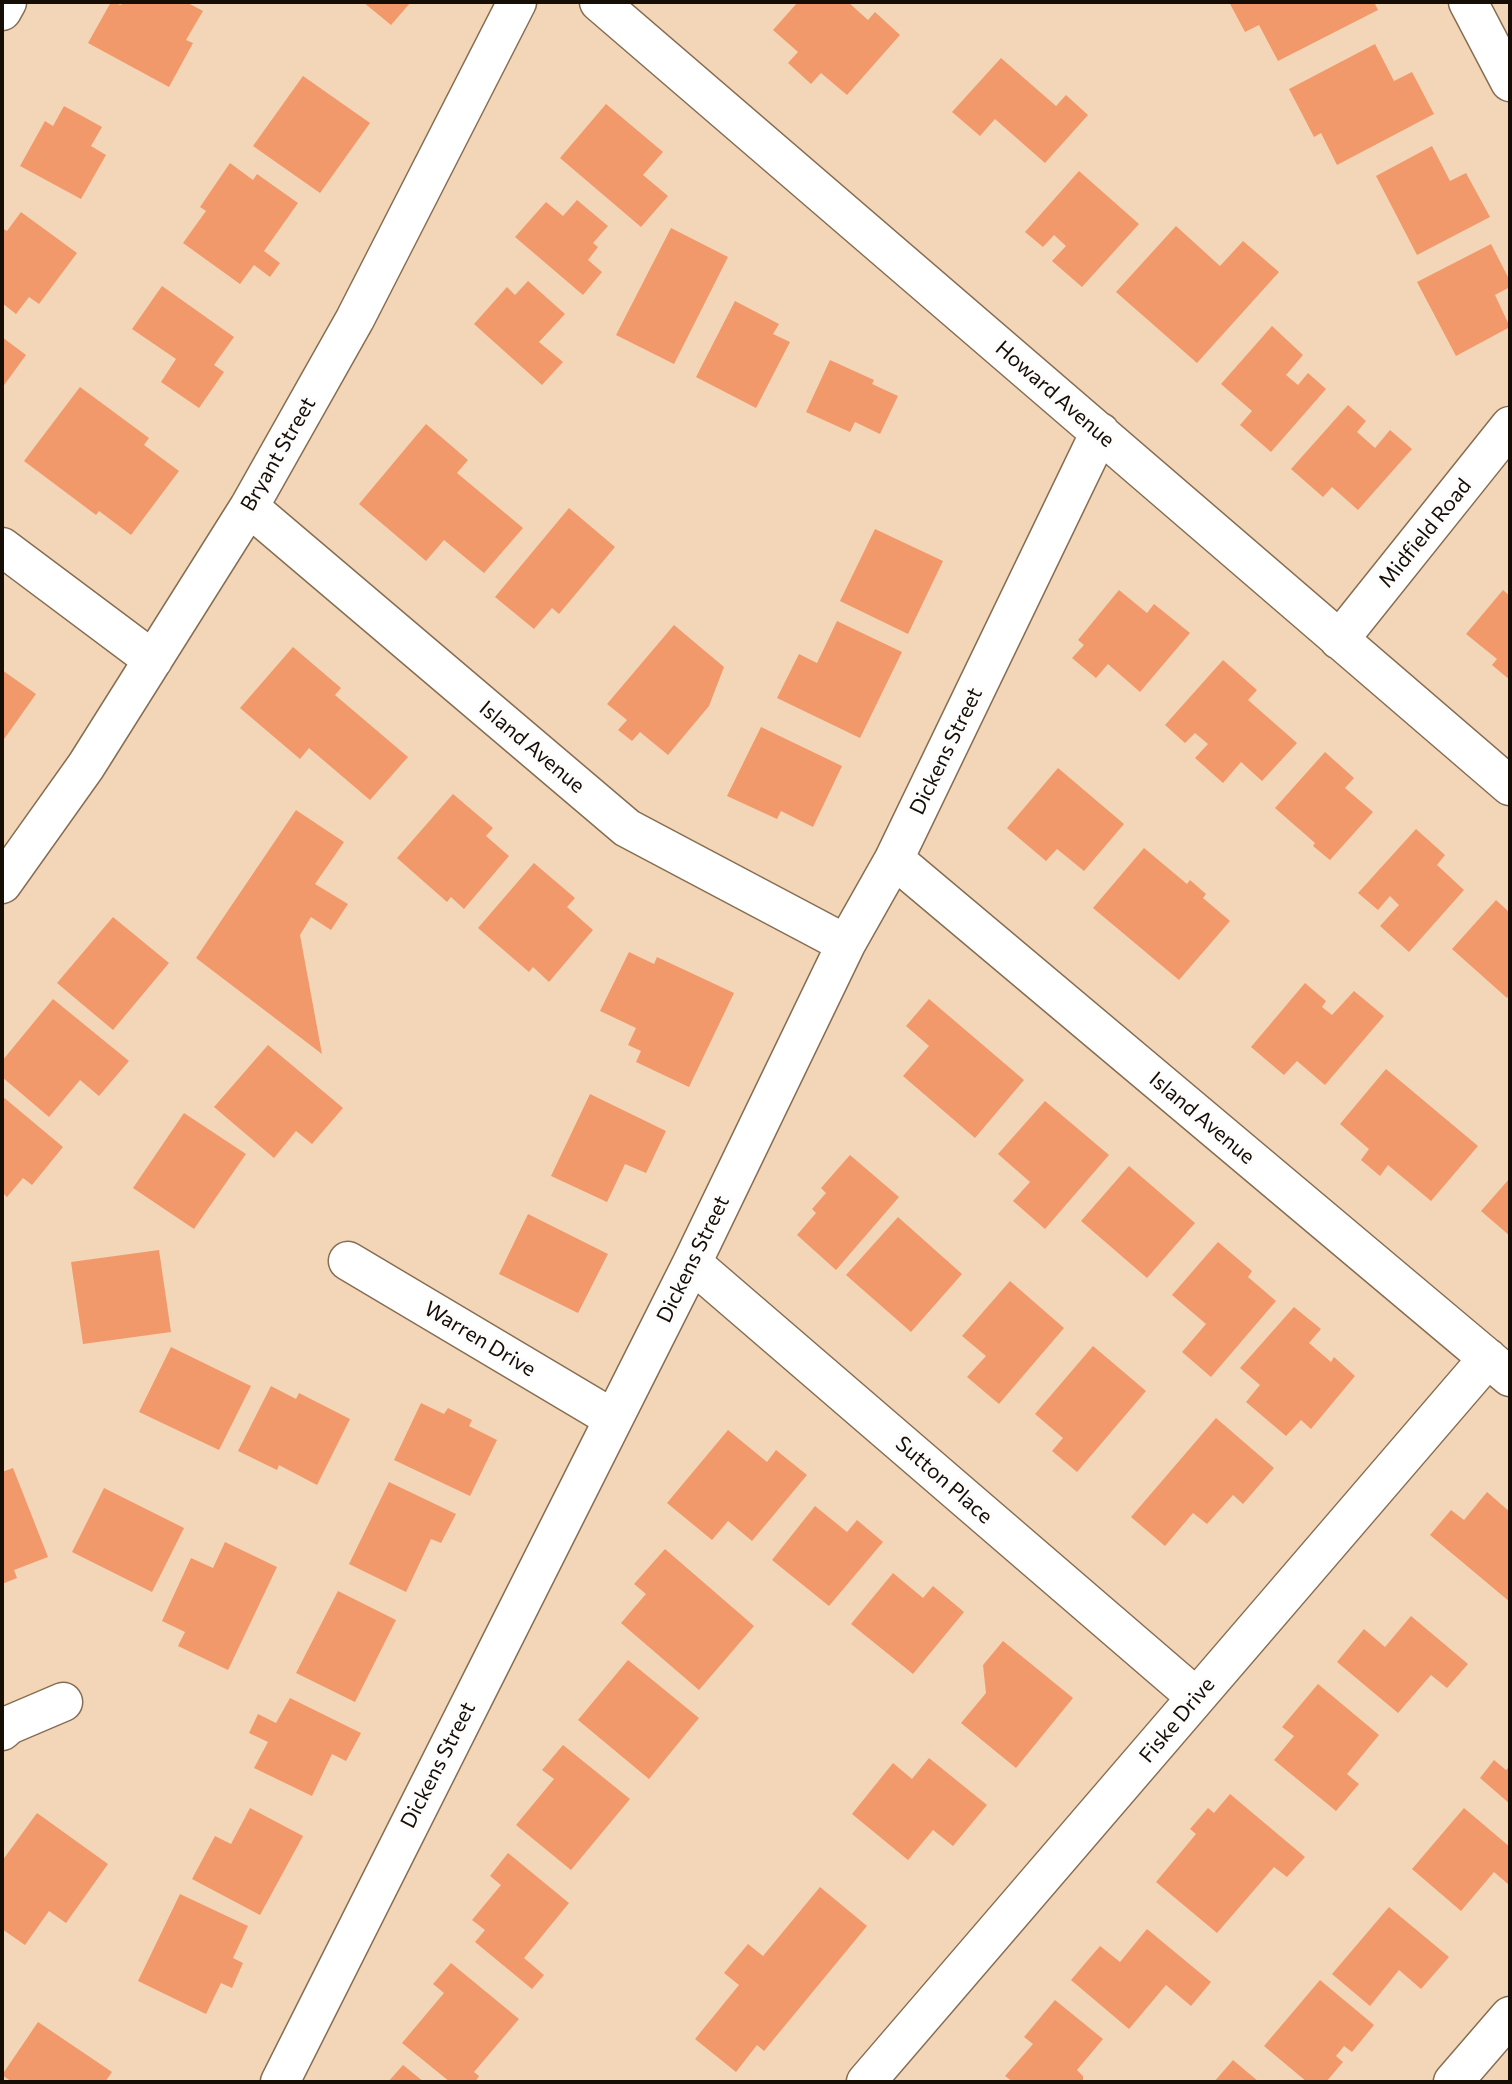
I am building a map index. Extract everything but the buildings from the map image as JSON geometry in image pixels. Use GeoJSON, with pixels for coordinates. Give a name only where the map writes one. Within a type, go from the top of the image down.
{"type":"FeatureCollection","features":[{"type":"Feature","properties":{"kind":"street"},"geometry":{"type":"LineString","coordinates":[[2,11],[7,2]]}},
{"type":"Feature","properties":{"kind":"street","name":"Bryant Street"},"geometry":{"type":"LineString","coordinates":[[2,884],[86,766],[248,506],[355,319],[517,2]]}},
{"type":"Feature","properties":{"kind":"street","name":"Howard Avenue"},"geometry":{"type":"LineString","coordinates":[[599,2],[1510,786]]}},
{"type":"Feature","properties":{"kind":"street"},"geometry":{"type":"LineString","coordinates":[[1468,2],[1510,82]]}},
{"type":"Feature","properties":{"kind":"street","name":"Midfield Road"},"geometry":{"type":"LineString","coordinates":[[1339,640],[1510,426]]}},
{"type":"Feature","properties":{"kind":"street","name":"Dickens Street"},"geometry":{"type":"LineString","coordinates":[[280,2082],[692,1263],[846,944],[894,859],[1100,432]]}},
{"type":"Feature","properties":{"kind":"street","name":"Island Avenue"},"geometry":{"type":"LineString","coordinates":[[248,506],[627,828],[846,944]]}},
{"type":"Feature","properties":{"kind":"street"},"geometry":{"type":"LineString","coordinates":[[2,547],[153,660]]}},
{"type":"Feature","properties":{"kind":"street","name":"Island Avenue"},"geometry":{"type":"LineString","coordinates":[[894,859],[1499,1367]]}},
{"type":"Feature","properties":{"kind":"street","name":"Warren Drive"},"geometry":{"type":"LineString","coordinates":[[348,1261],[612,1418]]}},
{"type":"Feature","properties":{"kind":"street","name":"Sutton Place"},"geometry":{"type":"LineString","coordinates":[[692,1263],[1196,1697]]}},
{"type":"Feature","properties":{"kind":"street","name":"Fiske Drive"},"geometry":{"type":"LineString","coordinates":[[866,2082],[1196,1697],[1499,1367]]}},
{"type":"Feature","properties":{"kind":"street"},"geometry":{"type":"LineString","coordinates":[[2,1731],[9,1725],[63,1702]]}},
{"type":"Feature","properties":{"kind":"street"},"geometry":{"type":"LineString","coordinates":[[1453,2082],[1510,2016]]}}]}
